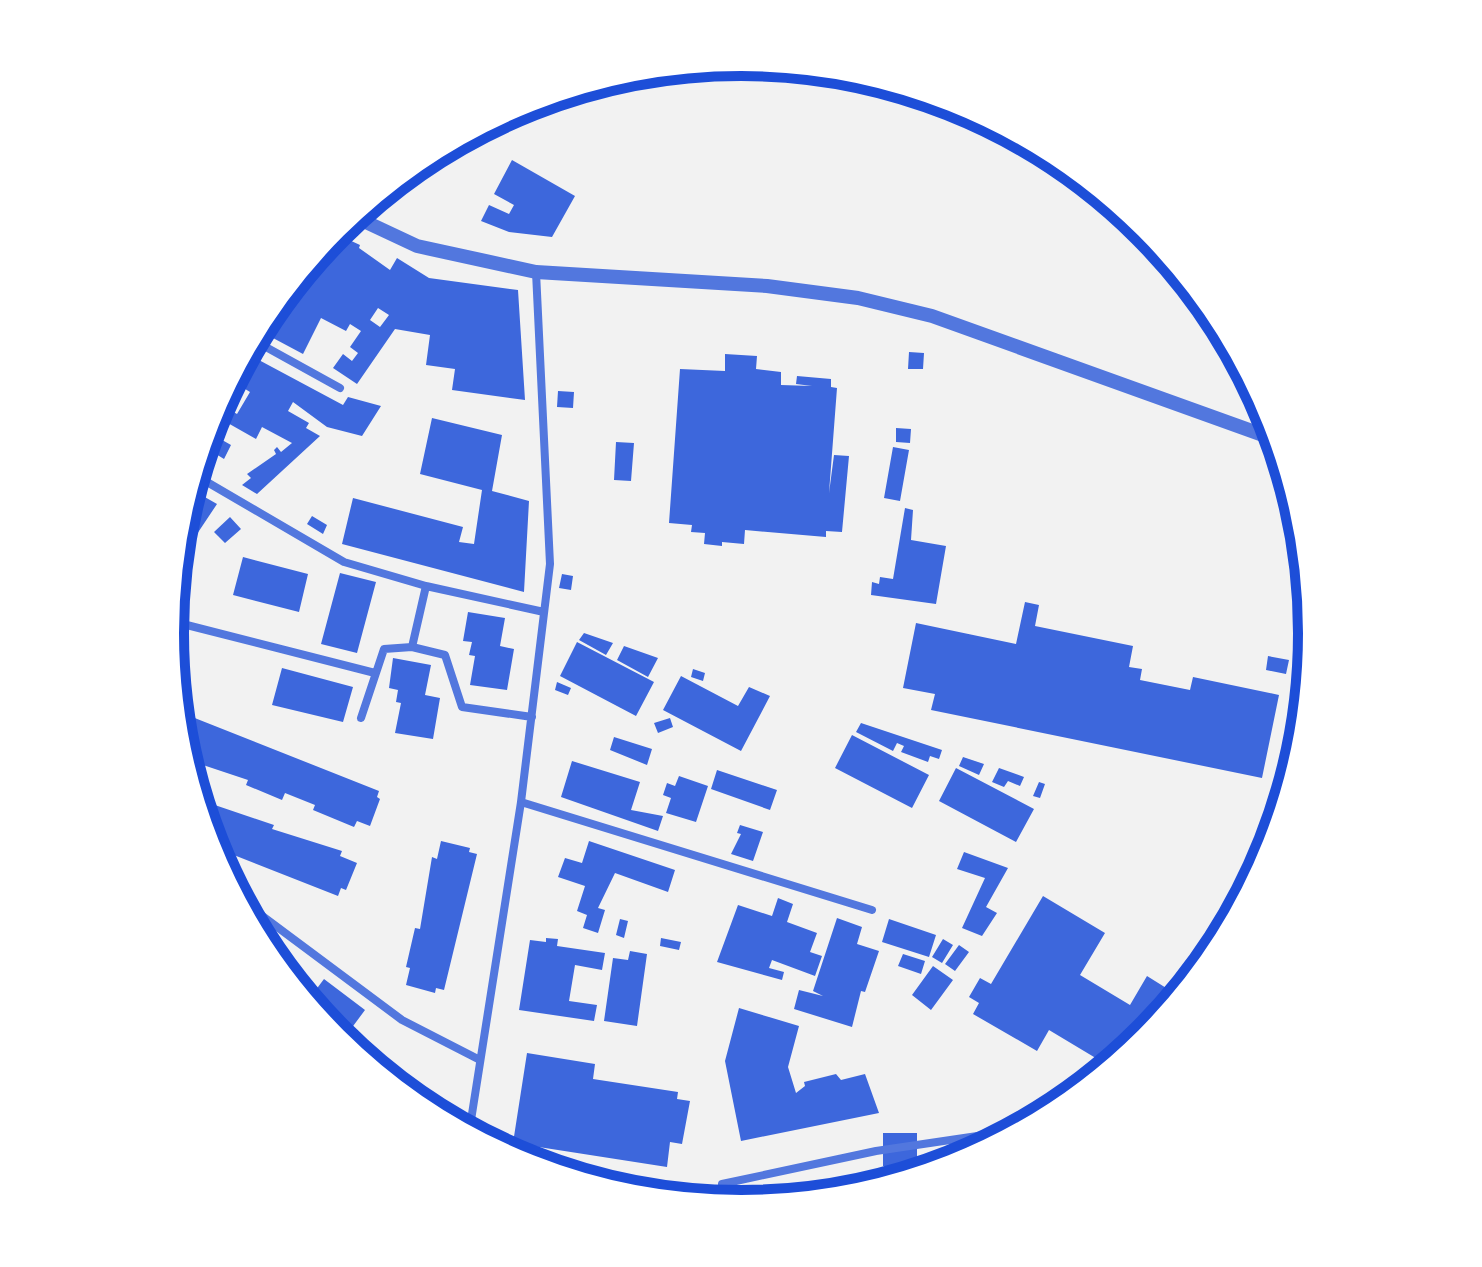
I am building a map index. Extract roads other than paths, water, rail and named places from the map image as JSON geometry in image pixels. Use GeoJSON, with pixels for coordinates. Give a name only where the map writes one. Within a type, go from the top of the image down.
{"type":"FeatureCollection","features":[{"type":"Feature","properties":{"kind":"street"},"geometry":{"type":"LineString","coordinates":[[365,222],[417,246],[536,272],[767,286],[858,298],[932,316],[1262,434]]}},
{"type":"Feature","properties":{"kind":"street"},"geometry":{"type":"LineString","coordinates":[[470,1121],[521,802],[550,564],[536,272]]}},
{"type":"Feature","properties":{"kind":"street"},"geometry":{"type":"LineString","coordinates":[[264,346],[340,388]]}},
{"type":"Feature","properties":{"kind":"street"},"geometry":{"type":"LineString","coordinates":[[205,481],[344,562],[426,586],[544,612]]}},
{"type":"Feature","properties":{"kind":"street"},"geometry":{"type":"LineString","coordinates":[[412,647],[426,586]]}},
{"type":"Feature","properties":{"kind":"street"},"geometry":{"type":"LineString","coordinates":[[184,624],[375,673]]}},
{"type":"Feature","properties":{"kind":"street"},"geometry":{"type":"LineString","coordinates":[[361,718],[384,649],[412,647],[445,655],[462,707],[532,717]]}},
{"type":"Feature","properties":{"kind":"street"},"geometry":{"type":"LineString","coordinates":[[521,802],[872,910]]}},
{"type":"Feature","properties":{"kind":"street"},"geometry":{"type":"LineString","coordinates":[[259,913],[402,1020],[478,1059]]}},
{"type":"Feature","properties":{"kind":"street"},"geometry":{"type":"LineString","coordinates":[[722,1190],[722,1184],[876,1151],[987,1135]]}}]}
